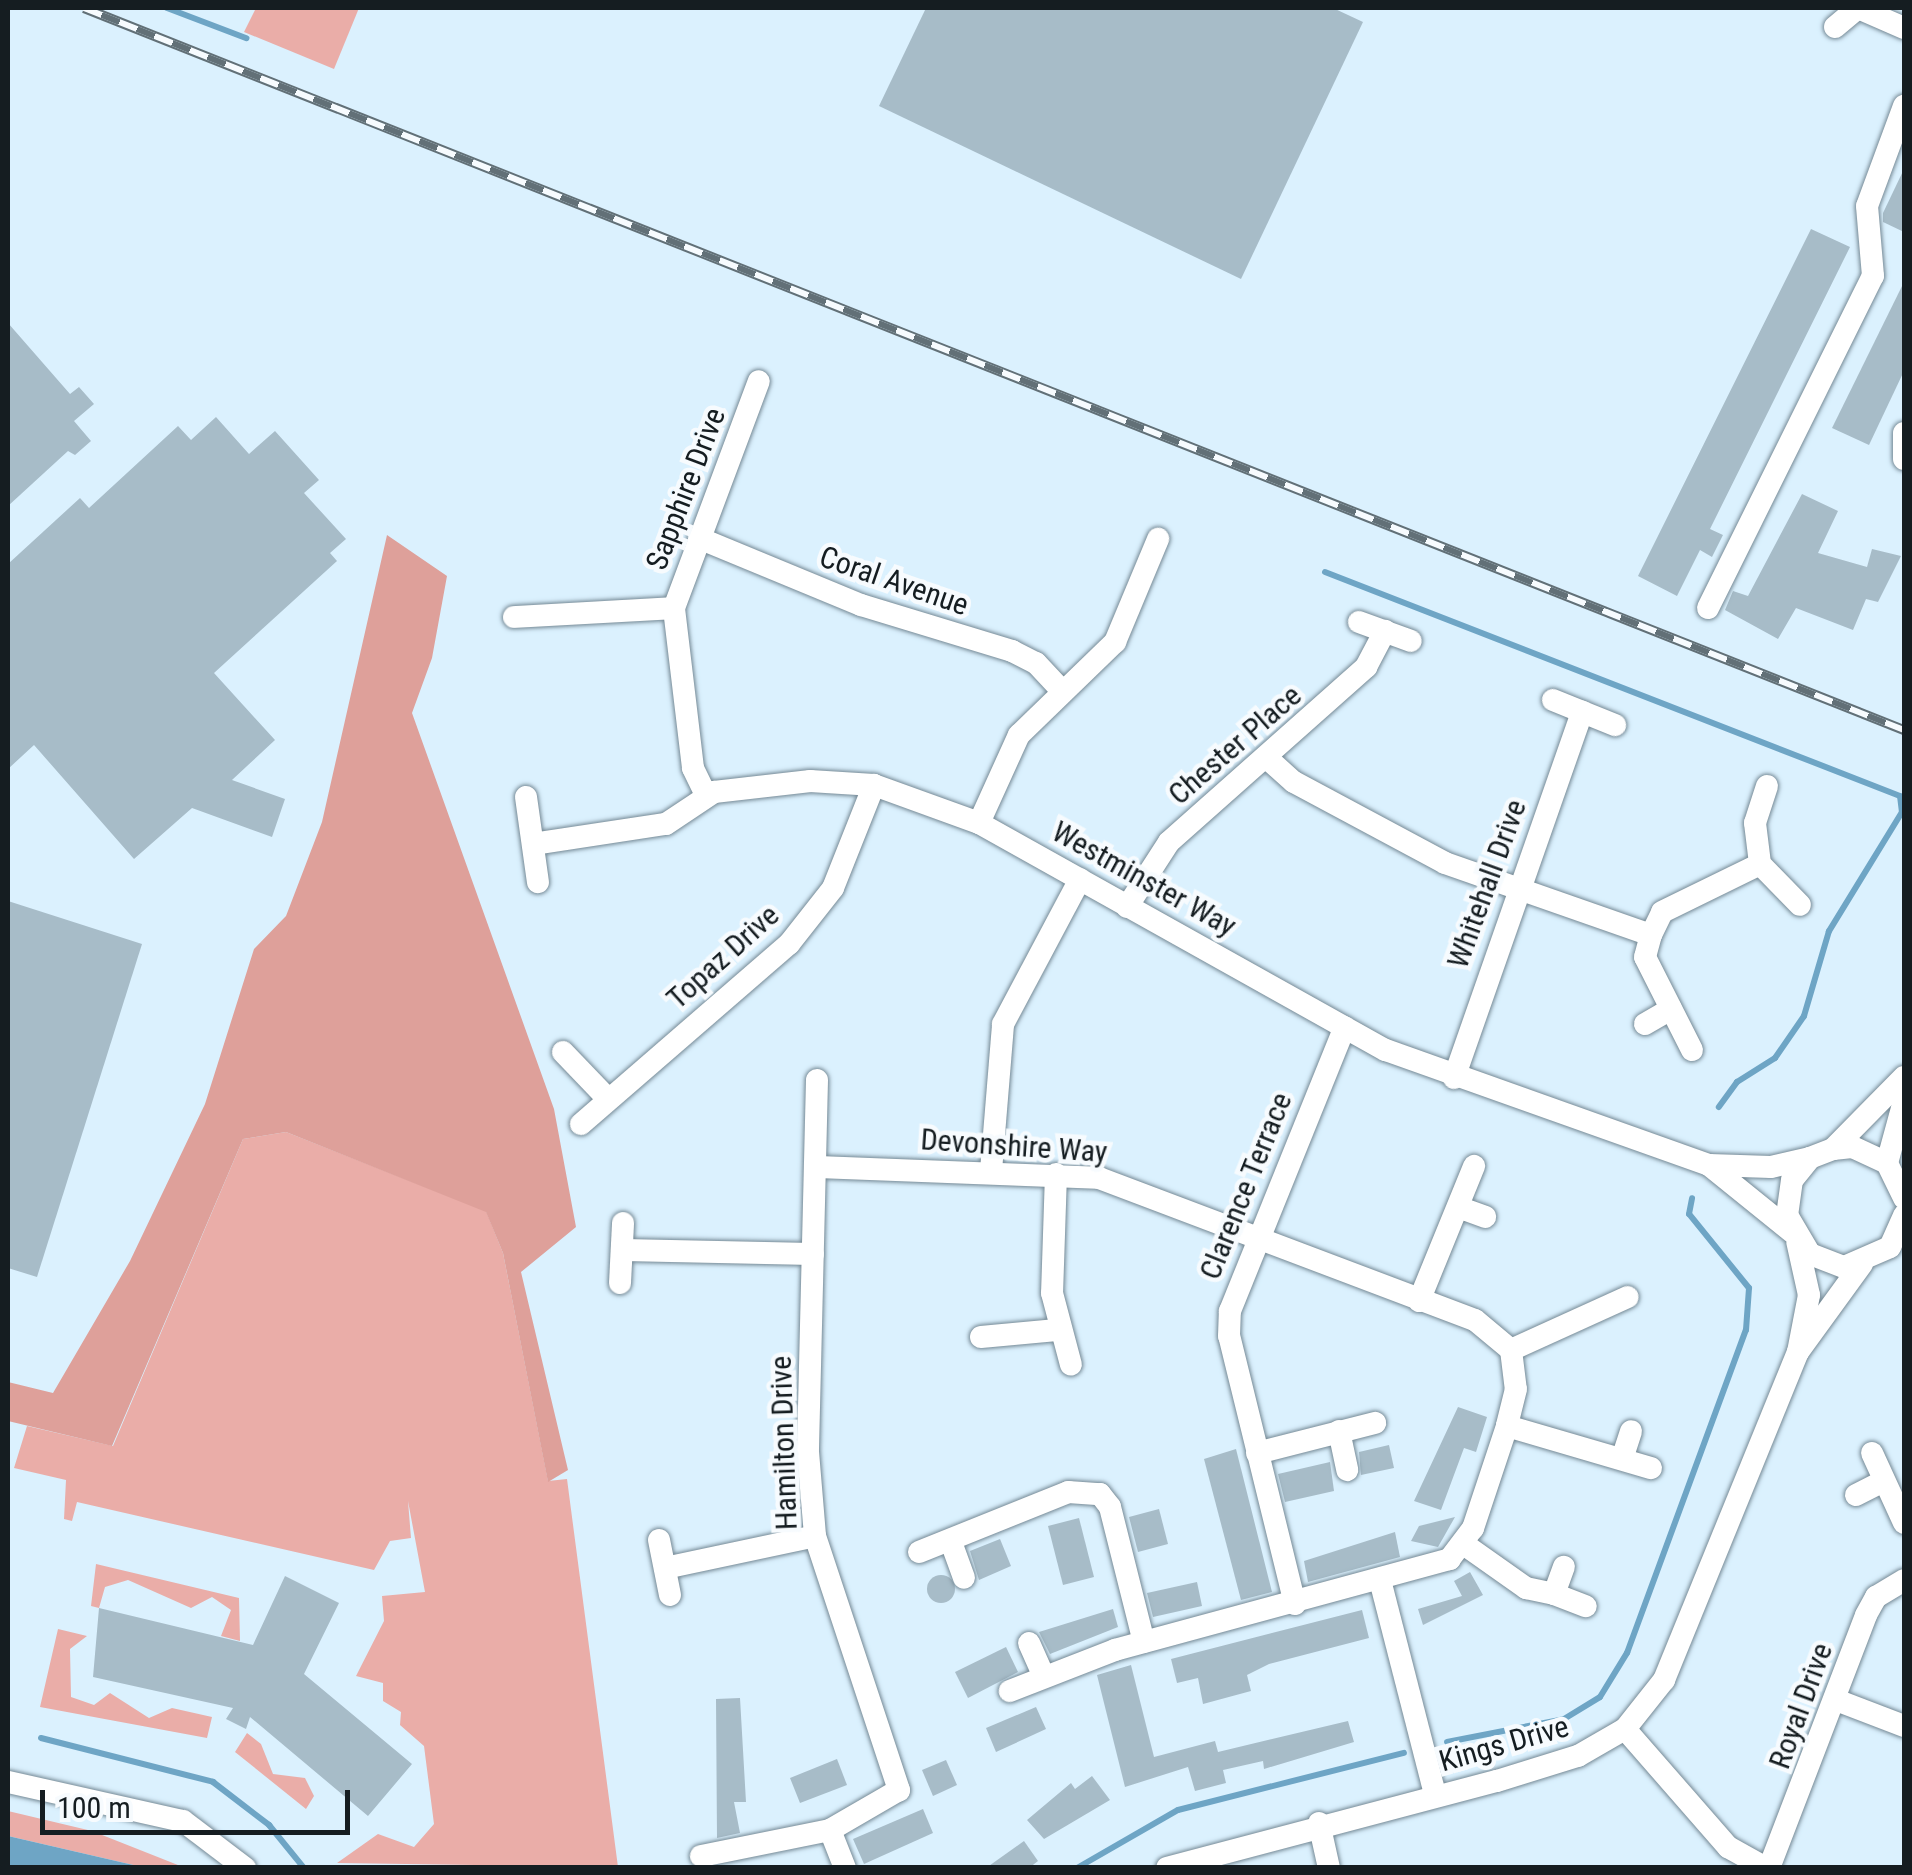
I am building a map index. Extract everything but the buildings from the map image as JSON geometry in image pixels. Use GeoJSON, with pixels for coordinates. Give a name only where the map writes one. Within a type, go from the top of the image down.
{"type":"FeatureCollection","features":[{"type":"Feature","properties":{"kind":"street"},"geometry":{"type":"LineString","coordinates":[[1834,27],[1858,8],[1904,28]]}},
{"type":"Feature","properties":{"kind":"street"},"geometry":{"type":"LineString","coordinates":[[1708,608],[1873,276],[1866,206],[1904,106]]}},
{"type":"Feature","properties":{"kind":"street","name":"Sapphire Drive"},"geometry":{"type":"LineString","coordinates":[[706,795],[693,768],[674,608],[758,381]]}},
{"type":"Feature","properties":{"kind":"street"},"geometry":{"type":"LineString","coordinates":[[1904,432],[1904,459]]}},
{"type":"Feature","properties":{"kind":"street","name":"Coral Avenue"},"geometry":{"type":"LineString","coordinates":[[700,538],[861,605],[1036,662],[1061,690]]}},
{"type":"Feature","properties":{"kind":"street"},"geometry":{"type":"LineString","coordinates":[[979,823],[1019,735],[1061,690],[1115,642],[1158,539]]}},
{"type":"Feature","properties":{"kind":"street"},"geometry":{"type":"LineString","coordinates":[[514,617],[674,608]]}},
{"type":"Feature","properties":{"kind":"street"},"geometry":{"type":"LineString","coordinates":[[1360,622],[1411,642]]}},
{"type":"Feature","properties":{"kind":"street","name":"Chester Place"},"geometry":{"type":"LineString","coordinates":[[1127,906],[1169,842],[1366,667],[1385,631]]}},
{"type":"Feature","properties":{"kind":"street"},"geometry":{"type":"LineString","coordinates":[[1553,700],[1614,725]]}},
{"type":"Feature","properties":{"kind":"street","name":"Whitehall Drive"},"geometry":{"type":"LineString","coordinates":[[1454,1078],[1516,890],[1582,712]]}},
{"type":"Feature","properties":{"kind":"street"},"geometry":{"type":"LineString","coordinates":[[1267,758],[1294,782],[1444,864],[1650,935]]}},
{"type":"Feature","properties":{"kind":"street","name":"Westminster Way"},"geometry":{"type":"LineString","coordinates":[[533,844],[666,824],[706,795],[810,781],[874,785],[979,823],[1346,1027],[1454,1078],[1608,1124],[1709,1164],[1771,1168],[1833,1149]]}},
{"type":"Feature","properties":{"kind":"street","name":"Topaz Drive"},"geometry":{"type":"LineString","coordinates":[[582,1124],[789,944],[833,888],[874,785]]}},
{"type":"Feature","properties":{"kind":"street"},"geometry":{"type":"LineString","coordinates":[[1767,786],[1755,823],[1760,864],[1800,905]]}},
{"type":"Feature","properties":{"kind":"street"},"geometry":{"type":"LineString","coordinates":[[526,797],[538,882]]}},
{"type":"Feature","properties":{"kind":"street"},"geometry":{"type":"LineString","coordinates":[[1692,1050],[1645,957],[1650,935],[1662,912],[1760,864]]}},
{"type":"Feature","properties":{"kind":"street"},"geometry":{"type":"LineString","coordinates":[[991,1171],[1003,1024],[1080,879]]}},
{"type":"Feature","properties":{"kind":"street"},"geometry":{"type":"LineString","coordinates":[[1645,1024],[1671,1009]]}},
{"type":"Feature","properties":{"kind":"street","name":"Clarence Terrace"},"geometry":{"type":"LineString","coordinates":[[1296,1604],[1229,1336],[1235,1292],[1346,1027]]}},
{"type":"Feature","properties":{"kind":"street"},"geometry":{"type":"LineString","coordinates":[[562,1052],[608,1099]]}},
{"type":"Feature","properties":{"kind":"street"},"geometry":{"type":"LineString","coordinates":[[1833,1149],[1904,1077]]}},
{"type":"Feature","properties":{"kind":"street","name":"Hamilton Drive"},"geometry":{"type":"LineString","coordinates":[[818,1080],[813,1254],[815,1536],[899,1790],[830,1830]]}},
{"type":"Feature","properties":{"kind":"street"},"geometry":{"type":"LineString","coordinates":[[1899,1183],[1904,1101]]}},
{"type":"Feature","properties":{"kind":"street"},"geometry":{"type":"LineString","coordinates":[[1833,1149],[1852,1148],[1899,1183]]}},
{"type":"Feature","properties":{"kind":"street","name":"Kings Drive"},"geometry":{"type":"LineString","coordinates":[[1167,1868],[1319,1823],[1578,1756],[1625,1729],[1669,1669],[1798,1352],[1809,1295],[1787,1197],[1810,1158]]}},
{"type":"Feature","properties":{"kind":"street","name":"Westminster Way"},"geometry":{"type":"LineString","coordinates":[[1709,1164],[1826,1263],[1869,1261]]}},
{"type":"Feature","properties":{"kind":"street","name":"Devonshire Way"},"geometry":{"type":"LineString","coordinates":[[816,1166],[1056,1174],[1140,1190],[1488,1327],[1511,1350]]}},
{"type":"Feature","properties":{"kind":"street"},"geometry":{"type":"LineString","coordinates":[[1419,1301],[1474,1166]]}},
{"type":"Feature","properties":{"kind":"street"},"geometry":{"type":"LineString","coordinates":[[1056,1174],[1057,1330],[1071,1365]]}},
{"type":"Feature","properties":{"kind":"street"},"geometry":{"type":"LineString","coordinates":[[1458,1207],[1485,1217]]}},
{"type":"Feature","properties":{"kind":"street","name":"Kings Drive"},"geometry":{"type":"LineString","coordinates":[[1798,1352],[1904,1216]]}},
{"type":"Feature","properties":{"kind":"street"},"geometry":{"type":"LineString","coordinates":[[620,1283],[623,1223]]}},
{"type":"Feature","properties":{"kind":"street"},"geometry":{"type":"LineString","coordinates":[[1869,1261],[1904,1245]]}},
{"type":"Feature","properties":{"kind":"street"},"geometry":{"type":"LineString","coordinates":[[623,1250],[813,1254]]}},
{"type":"Feature","properties":{"kind":"street"},"geometry":{"type":"LineString","coordinates":[[1590,1285],[1600,1309]]}},
{"type":"Feature","properties":{"kind":"street"},"geometry":{"type":"LineString","coordinates":[[1010,1692],[1043,1675],[1144,1642],[1424,1572],[1464,1546],[1507,1426],[1516,1389],[1511,1350],[1628,1297]]}},
{"type":"Feature","properties":{"kind":"street"},"geometry":{"type":"LineString","coordinates":[[981,1338],[1057,1330]]}},
{"type":"Feature","properties":{"kind":"street"},"geometry":{"type":"LineString","coordinates":[[1257,1453],[1375,1423]]}},
{"type":"Feature","properties":{"kind":"street"},"geometry":{"type":"LineString","coordinates":[[1507,1426],[1623,1456],[1650,1468]]}},
{"type":"Feature","properties":{"kind":"street"},"geometry":{"type":"LineString","coordinates":[[1623,1456],[1632,1430]]}},
{"type":"Feature","properties":{"kind":"street"},"geometry":{"type":"LineString","coordinates":[[1339,1431],[1347,1470]]}},
{"type":"Feature","properties":{"kind":"street"},"geometry":{"type":"LineString","coordinates":[[1872,1453],[1904,1523]]}},
{"type":"Feature","properties":{"kind":"street"},"geometry":{"type":"LineString","coordinates":[[1856,1495],[1884,1481]]}},
{"type":"Feature","properties":{"kind":"street"},"geometry":{"type":"LineString","coordinates":[[919,1552],[1068,1492],[1100,1494],[1110,1506],[1144,1642]]}},
{"type":"Feature","properties":{"kind":"street"},"geometry":{"type":"LineString","coordinates":[[665,1568],[815,1536]]}},
{"type":"Feature","properties":{"kind":"street"},"geometry":{"type":"LineString","coordinates":[[659,1540],[670,1596]]}},
{"type":"Feature","properties":{"kind":"street"},"geometry":{"type":"LineString","coordinates":[[951,1542],[964,1578]]}},
{"type":"Feature","properties":{"kind":"street"},"geometry":{"type":"LineString","coordinates":[[1464,1546],[1505,1578],[1586,1606]]}},
{"type":"Feature","properties":{"kind":"street"},"geometry":{"type":"LineString","coordinates":[[1554,1594],[1564,1568]]}},
{"type":"Feature","properties":{"kind":"street","name":"Royal Drive"},"geometry":{"type":"LineString","coordinates":[[1758,1866],[1836,1700],[1876,1597],[1904,1580]]}},
{"type":"Feature","properties":{"kind":"street"},"geometry":{"type":"LineString","coordinates":[[1381,1584],[1435,1794]]}},
{"type":"Feature","properties":{"kind":"street"},"geometry":{"type":"LineString","coordinates":[[1029,1644],[1043,1675]]}},
{"type":"Feature","properties":{"kind":"street"},"geometry":{"type":"LineString","coordinates":[[1836,1700],[1904,1726]]}},
{"type":"Feature","properties":{"kind":"street"},"geometry":{"type":"LineString","coordinates":[[1625,1729],[1728,1847],[1758,1866]]}},
{"type":"Feature","properties":{"kind":"street"},"geometry":{"type":"LineString","coordinates":[[8,1782],[184,1821],[245,1868]]}},
{"type":"Feature","properties":{"kind":"street"},"geometry":{"type":"LineString","coordinates":[[1319,1823],[1329,1868]]}},
{"type":"Feature","properties":{"kind":"street"},"geometry":{"type":"LineString","coordinates":[[696,1831],[702,1862],[830,1830],[845,1868]]}},
{"type":"Feature","properties":{"kind":"shaded area"},"geometry":{"type":"Polygon","coordinates":[[[256,8],[359,8],[334,69],[244,32],[256,8]]]}},
{"type":"Feature","properties":{"kind":"shaded area"},"geometry":{"type":"Polygon","coordinates":[[[387,535],[447,576],[432,658],[412,713],[554,1109],[576,1227],[521,1272],[568,1470],[548,1482],[503,1253],[486,1212],[286,1132],[243,1139],[112,1446],[8,1421],[8,1382],[53,1393],[130,1261],[205,1104],[254,949],[286,916],[322,822],[387,535]]]}},
{"type":"Feature","properties":{"kind":"shaded area"},"geometry":{"type":"Polygon","coordinates":[[[286,1132],[486,1211],[503,1253],[548,1481],[567,1479],[618,1867],[337,1863],[378,1834],[414,1847],[434,1824],[424,1746],[400,1725],[401,1712],[383,1701],[383,1683],[356,1676],[384,1621],[382,1596],[425,1592],[408,1501],[411,1538],[390,1541],[374,1570],[77,1502],[72,1521],[64,1519],[66,1480],[14,1468],[27,1426],[113,1446],[243,1139],[286,1132]]]}},
{"type":"Feature","properties":{"kind":"shaded area"},"geometry":{"type":"Polygon","coordinates":[[[96,1564],[239,1598],[240,1641],[221,1636],[231,1610],[212,1597],[191,1608],[128,1580],[105,1587],[99,1608],[91,1606],[96,1564]]]}},
{"type":"Feature","properties":{"kind":"shaded area"},"geometry":{"type":"Polygon","coordinates":[[[58,1629],[87,1636],[70,1649],[71,1697],[94,1705],[110,1693],[149,1718],[172,1708],[212,1717],[207,1738],[40,1707],[58,1629]]]}},
{"type":"Feature","properties":{"kind":"shaded area"},"geometry":{"type":"Polygon","coordinates":[[[247,1733],[261,1744],[273,1774],[305,1778],[314,1796],[306,1809],[235,1752],[247,1733]]]}},
{"type":"Feature","properties":{"kind":"shaded area"},"geometry":{"type":"Polygon","coordinates":[[[8,1811],[92,1831],[183,1867],[142,1867],[8,1836],[8,1811]]]}},
{"type":"Feature","properties":{"kind":"water"},"geometry":{"type":"Polygon","coordinates":[[[8,1836],[142,1867],[8,1867],[8,1836]]]}},
{"type":"Feature","properties":{"kind":"waterway"},"geometry":{"type":"LineString","coordinates":[[167,8],[246,38]]}},
{"type":"Feature","properties":{"kind":"waterway"},"geometry":{"type":"LineString","coordinates":[[1325,572],[1900,796],[1902,812],[1829,931],[1804,1016],[1775,1058],[1737,1082],[1719,1107]]}},
{"type":"Feature","properties":{"kind":"waterway"},"geometry":{"type":"LineString","coordinates":[[1447,1742],[1564,1719],[1600,1697],[1627,1653],[1746,1330],[1749,1288],[1689,1214],[1692,1198]]}},
{"type":"Feature","properties":{"kind":"waterway"},"geometry":{"type":"LineString","coordinates":[[41,1738],[213,1782],[269,1825],[304,1868]]}},
{"type":"Feature","properties":{"kind":"waterway"},"geometry":{"type":"LineString","coordinates":[[1077,1868],[1178,1810],[1404,1753]]}},
{"type":"Feature","properties":{"kind":"railway"},"geometry":{"type":"LineString","coordinates":[[84,8],[1904,730]]}}]}
